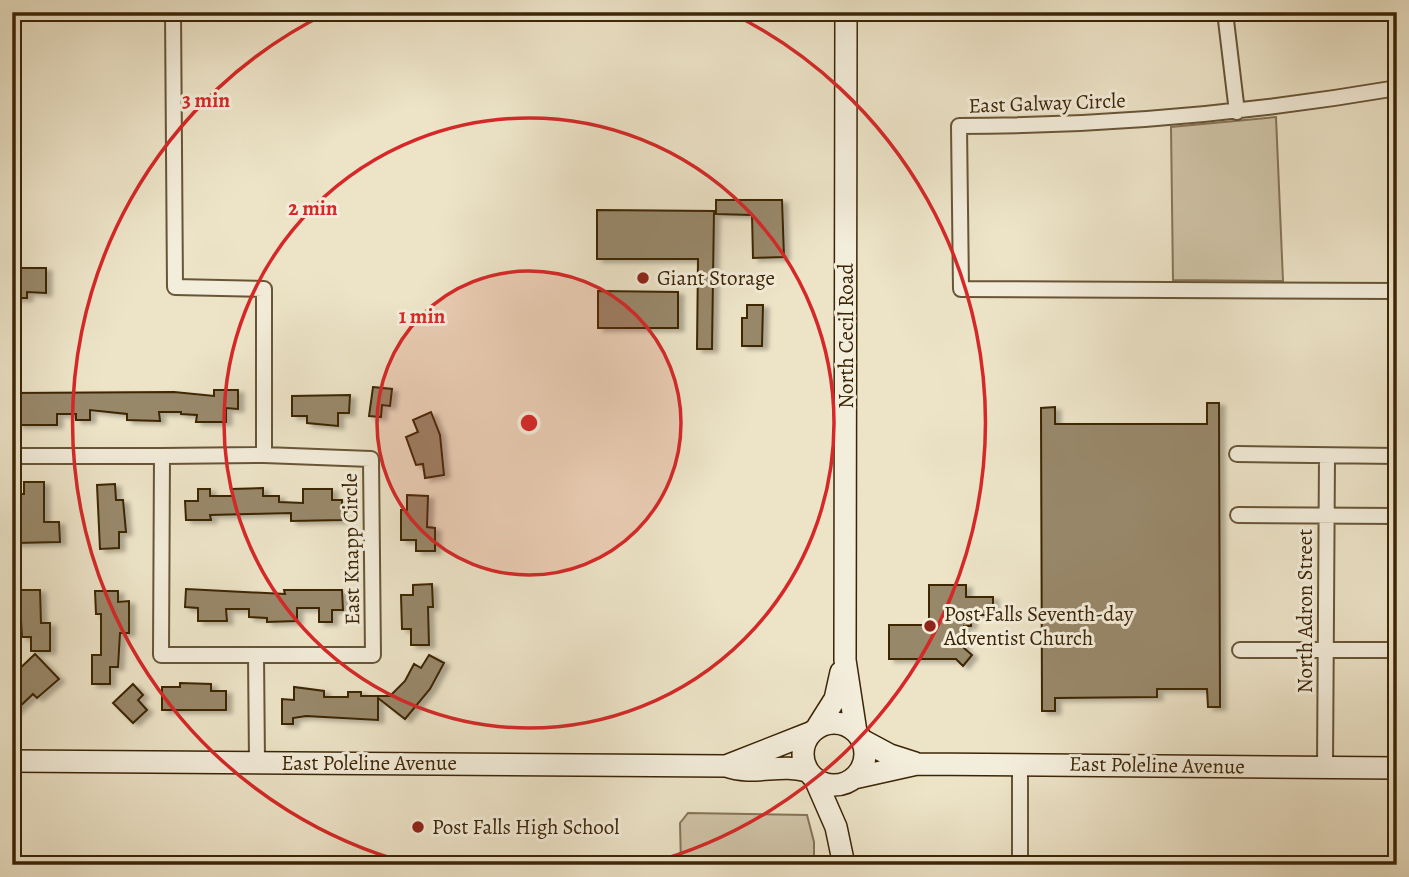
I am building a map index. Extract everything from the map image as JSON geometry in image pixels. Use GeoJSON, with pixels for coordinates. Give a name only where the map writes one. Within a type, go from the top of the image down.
{"type":"FeatureCollection","features":[{"type":"Feature","properties":{"kind":"main road","name":"North Cecil Road"},"geometry":{"type":"LineString","coordinates":[[846,12],[845,660],[859,736]]}},
{"type":"Feature","properties":{"kind":"main road","name":"North Cecil Road"},"geometry":{"type":"LineString","coordinates":[[814,730],[835,699],[845,660]]}},
{"type":"Feature","properties":{"kind":"main road"},"geometry":{"type":"LineString","coordinates":[[836,827],[850,780],[865,759],[859,736],[838,723],[814,730],[802,751],[836,827],[844,865]]}},
{"type":"Feature","properties":{"kind":"main road","name":"East Poleline Avenue"},"geometry":{"type":"LineString","coordinates":[[726,766],[814,730]]}},
{"type":"Feature","properties":{"kind":"main road","name":"East Poleline Avenue"},"geometry":{"type":"LineString","coordinates":[[859,736],[890,755],[917,764]]}},
{"type":"Feature","properties":{"kind":"main road","name":"East Poleline Avenue"},"geometry":{"type":"LineString","coordinates":[[12,761],[109,764],[257,762],[726,766],[750,772],[795,768],[811,775]]}},
{"type":"Feature","properties":{"kind":"main road","name":"East Poleline Avenue"},"geometry":{"type":"LineString","coordinates":[[850,780],[917,764],[1397,768]]}},
{"type":"Feature","properties":{"kind":"main road"},"geometry":{"type":"LineString","coordinates":[[811,775],[835,785],[850,780]]}},
{"type":"Feature","properties":{"kind":"street"},"geometry":{"type":"LineString","coordinates":[[173,12],[175,287],[264,289],[264,456]]}},
{"type":"Feature","properties":{"kind":"street"},"geometry":{"type":"LineString","coordinates":[[1225,12],[1237,113]]}},
{"type":"Feature","properties":{"kind":"street","name":"East Galway Circle"},"geometry":{"type":"LineString","coordinates":[[1397,88],[1237,113],[1095,124],[959,126],[961,289],[1397,292]]}},
{"type":"Feature","properties":{"kind":"street"},"geometry":{"type":"LineString","coordinates":[[1237,454],[1397,456]]}},
{"type":"Feature","properties":{"kind":"street"},"geometry":{"type":"LineString","coordinates":[[12,456],[162,456]]}},
{"type":"Feature","properties":{"kind":"street","name":"East Knapp Circle"},"geometry":{"type":"LineString","coordinates":[[162,456],[264,456],[371,459],[373,655],[161,655],[162,456]]}},
{"type":"Feature","properties":{"kind":"street","name":"North Adron Street"},"geometry":{"type":"LineString","coordinates":[[1325,767],[1327,456]]}},
{"type":"Feature","properties":{"kind":"street"},"geometry":{"type":"LineString","coordinates":[[1238,515],[1397,516]]}},
{"type":"Feature","properties":{"kind":"street"},"geometry":{"type":"LineString","coordinates":[[1240,650],[1397,650]]}},
{"type":"Feature","properties":{"kind":"street"},"geometry":{"type":"LineString","coordinates":[[256,655],[257,762]]}},
{"type":"Feature","properties":{"kind":"street"},"geometry":{"type":"LineString","coordinates":[[1020,764],[1020,865]]}},
{"type":"Feature","properties":{"kind":"shaded area"},"geometry":{"type":"Polygon","coordinates":[[[1276,117],[1283,281],[1173,280],[1171,127],[1276,117]]]}},
{"type":"Feature","properties":{"kind":"shaded area"},"geometry":{"type":"Polygon","coordinates":[[[688,813],[807,815],[814,842],[814,865],[681,865],[680,823],[688,813]]]}},
{"type":"Feature","properties":{"kind":"building"},"geometry":{"type":"Polygon","coordinates":[[[716,200],[782,200],[784,257],[753,258],[752,215],[716,214],[716,200]]]}},
{"type":"Feature","properties":{"kind":"building"},"geometry":{"type":"Polygon","coordinates":[[[597,210],[714,211],[712,349],[697,349],[698,259],[597,259],[597,210]]]}},
{"type":"Feature","properties":{"kind":"building"},"geometry":{"type":"Polygon","coordinates":[[[12,268],[46,268],[46,293],[27,292],[27,298],[12,298],[12,268]]]}},
{"type":"Feature","properties":{"kind":"building"},"geometry":{"type":"Polygon","coordinates":[[[598,291],[678,292],[678,328],[598,328],[598,291]]]}},
{"type":"Feature","properties":{"kind":"building"},"geometry":{"type":"Polygon","coordinates":[[[747,305],[763,305],[762,346],[742,346],[742,318],[747,318],[747,305]]]}},
{"type":"Feature","properties":{"kind":"building"},"geometry":{"type":"Polygon","coordinates":[[[373,387],[392,389],[390,406],[382,405],[381,417],[369,416],[373,387]]]}},
{"type":"Feature","properties":{"kind":"building"},"geometry":{"type":"Polygon","coordinates":[[[214,390],[238,390],[238,409],[226,408],[226,422],[196,422],[197,415],[181,412],[159,412],[160,421],[127,420],[127,414],[90,410],[90,420],[76,420],[76,414],[57,414],[57,425],[18,425],[18,414],[12,414],[12,393],[174,392],[214,396],[214,390]]]}},
{"type":"Feature","properties":{"kind":"building"},"geometry":{"type":"Polygon","coordinates":[[[350,395],[349,413],[338,413],[338,426],[307,423],[307,416],[292,416],[292,396],[350,395]]]}},
{"type":"Feature","properties":{"kind":"building"},"geometry":{"type":"Polygon","coordinates":[[[1207,403],[1219,403],[1220,707],[1208,707],[1207,689],[1157,689],[1157,697],[1055,698],[1055,711],[1042,711],[1041,408],[1055,407],[1055,424],[1207,424],[1207,403]]]}},
{"type":"Feature","properties":{"kind":"building"},"geometry":{"type":"Polygon","coordinates":[[[431,412],[440,435],[444,475],[425,478],[423,464],[416,465],[406,437],[418,432],[413,420],[431,412]]]}},
{"type":"Feature","properties":{"kind":"building"},"geometry":{"type":"Polygon","coordinates":[[[24,482],[44,482],[44,522],[59,522],[60,542],[15,543],[12,494],[24,494],[24,482]]]}},
{"type":"Feature","properties":{"kind":"building"},"geometry":{"type":"Polygon","coordinates":[[[115,484],[116,500],[123,500],[126,532],[119,532],[119,548],[100,549],[97,485],[115,484]]]}},
{"type":"Feature","properties":{"kind":"building"},"geometry":{"type":"Polygon","coordinates":[[[263,488],[263,496],[279,496],[279,502],[303,503],[303,489],[332,489],[332,500],[342,500],[342,520],[291,521],[291,513],[210,515],[211,520],[186,520],[185,501],[198,501],[198,489],[210,489],[210,496],[232,496],[232,489],[263,488]]]}},
{"type":"Feature","properties":{"kind":"building"},"geometry":{"type":"Polygon","coordinates":[[[407,495],[428,496],[427,527],[435,528],[435,551],[416,551],[416,540],[401,540],[401,510],[407,510],[407,495]]]}},
{"type":"Feature","properties":{"kind":"building"},"geometry":{"type":"Polygon","coordinates":[[[432,584],[433,607],[428,607],[429,645],[411,645],[411,629],[402,629],[401,595],[413,595],[413,585],[432,584]]]}},
{"type":"Feature","properties":{"kind":"building","name":"Post Falls Seventh-day Adventist Church"},"geometry":{"type":"Polygon","coordinates":[[[929,585],[966,585],[966,597],[993,597],[993,615],[971,615],[971,626],[964,626],[964,648],[972,655],[963,666],[956,659],[889,659],[889,625],[929,625],[929,585]]]}},
{"type":"Feature","properties":{"kind":"building"},"geometry":{"type":"Polygon","coordinates":[[[186,589],[285,594],[284,590],[342,590],[343,610],[332,610],[332,622],[319,622],[319,608],[297,608],[297,621],[267,622],[267,618],[249,617],[249,609],[226,609],[227,621],[198,621],[198,608],[185,607],[186,589]]]}},
{"type":"Feature","properties":{"kind":"building"},"geometry":{"type":"Polygon","coordinates":[[[12,590],[40,590],[41,623],[50,623],[50,651],[31,651],[31,637],[22,637],[20,603],[12,604],[12,590]]]}},
{"type":"Feature","properties":{"kind":"building"},"geometry":{"type":"Polygon","coordinates":[[[95,591],[118,591],[118,602],[129,601],[129,633],[120,633],[118,667],[110,667],[110,684],[92,684],[92,655],[101,655],[101,614],[96,614],[95,591]]]}},
{"type":"Feature","properties":{"kind":"building"},"geometry":{"type":"Polygon","coordinates":[[[35,654],[59,679],[37,698],[33,694],[12,714],[12,676],[35,654]]]}},
{"type":"Feature","properties":{"kind":"building"},"geometry":{"type":"Polygon","coordinates":[[[429,655],[444,663],[430,689],[405,719],[378,698],[378,720],[306,716],[293,718],[293,724],[282,724],[282,699],[294,700],[294,687],[324,691],[324,697],[348,697],[348,692],[361,692],[361,696],[390,696],[405,681],[414,664],[421,668],[429,655]]]}},
{"type":"Feature","properties":{"kind":"building"},"geometry":{"type":"Polygon","coordinates":[[[180,683],[211,684],[211,691],[226,691],[226,710],[162,710],[162,687],[180,687],[180,683]]]}},
{"type":"Feature","properties":{"kind":"building"},"geometry":{"type":"Polygon","coordinates":[[[133,684],[143,695],[138,700],[147,710],[133,723],[113,703],[133,684]]]}},
{"type":"Feature","properties":{"kind":"place","name":"Giant Storage"},"geometry":{"type":"Point","coordinates":[643,278]}},
{"type":"Feature","properties":{"kind":"place","name":"Post Falls Seventh-day Adventist Church"},"geometry":{"type":"Point","coordinates":[930,626]}},
{"type":"Feature","properties":{"kind":"place","name":"Post Falls High School"},"geometry":{"type":"Point","coordinates":[418,827]}}]}
